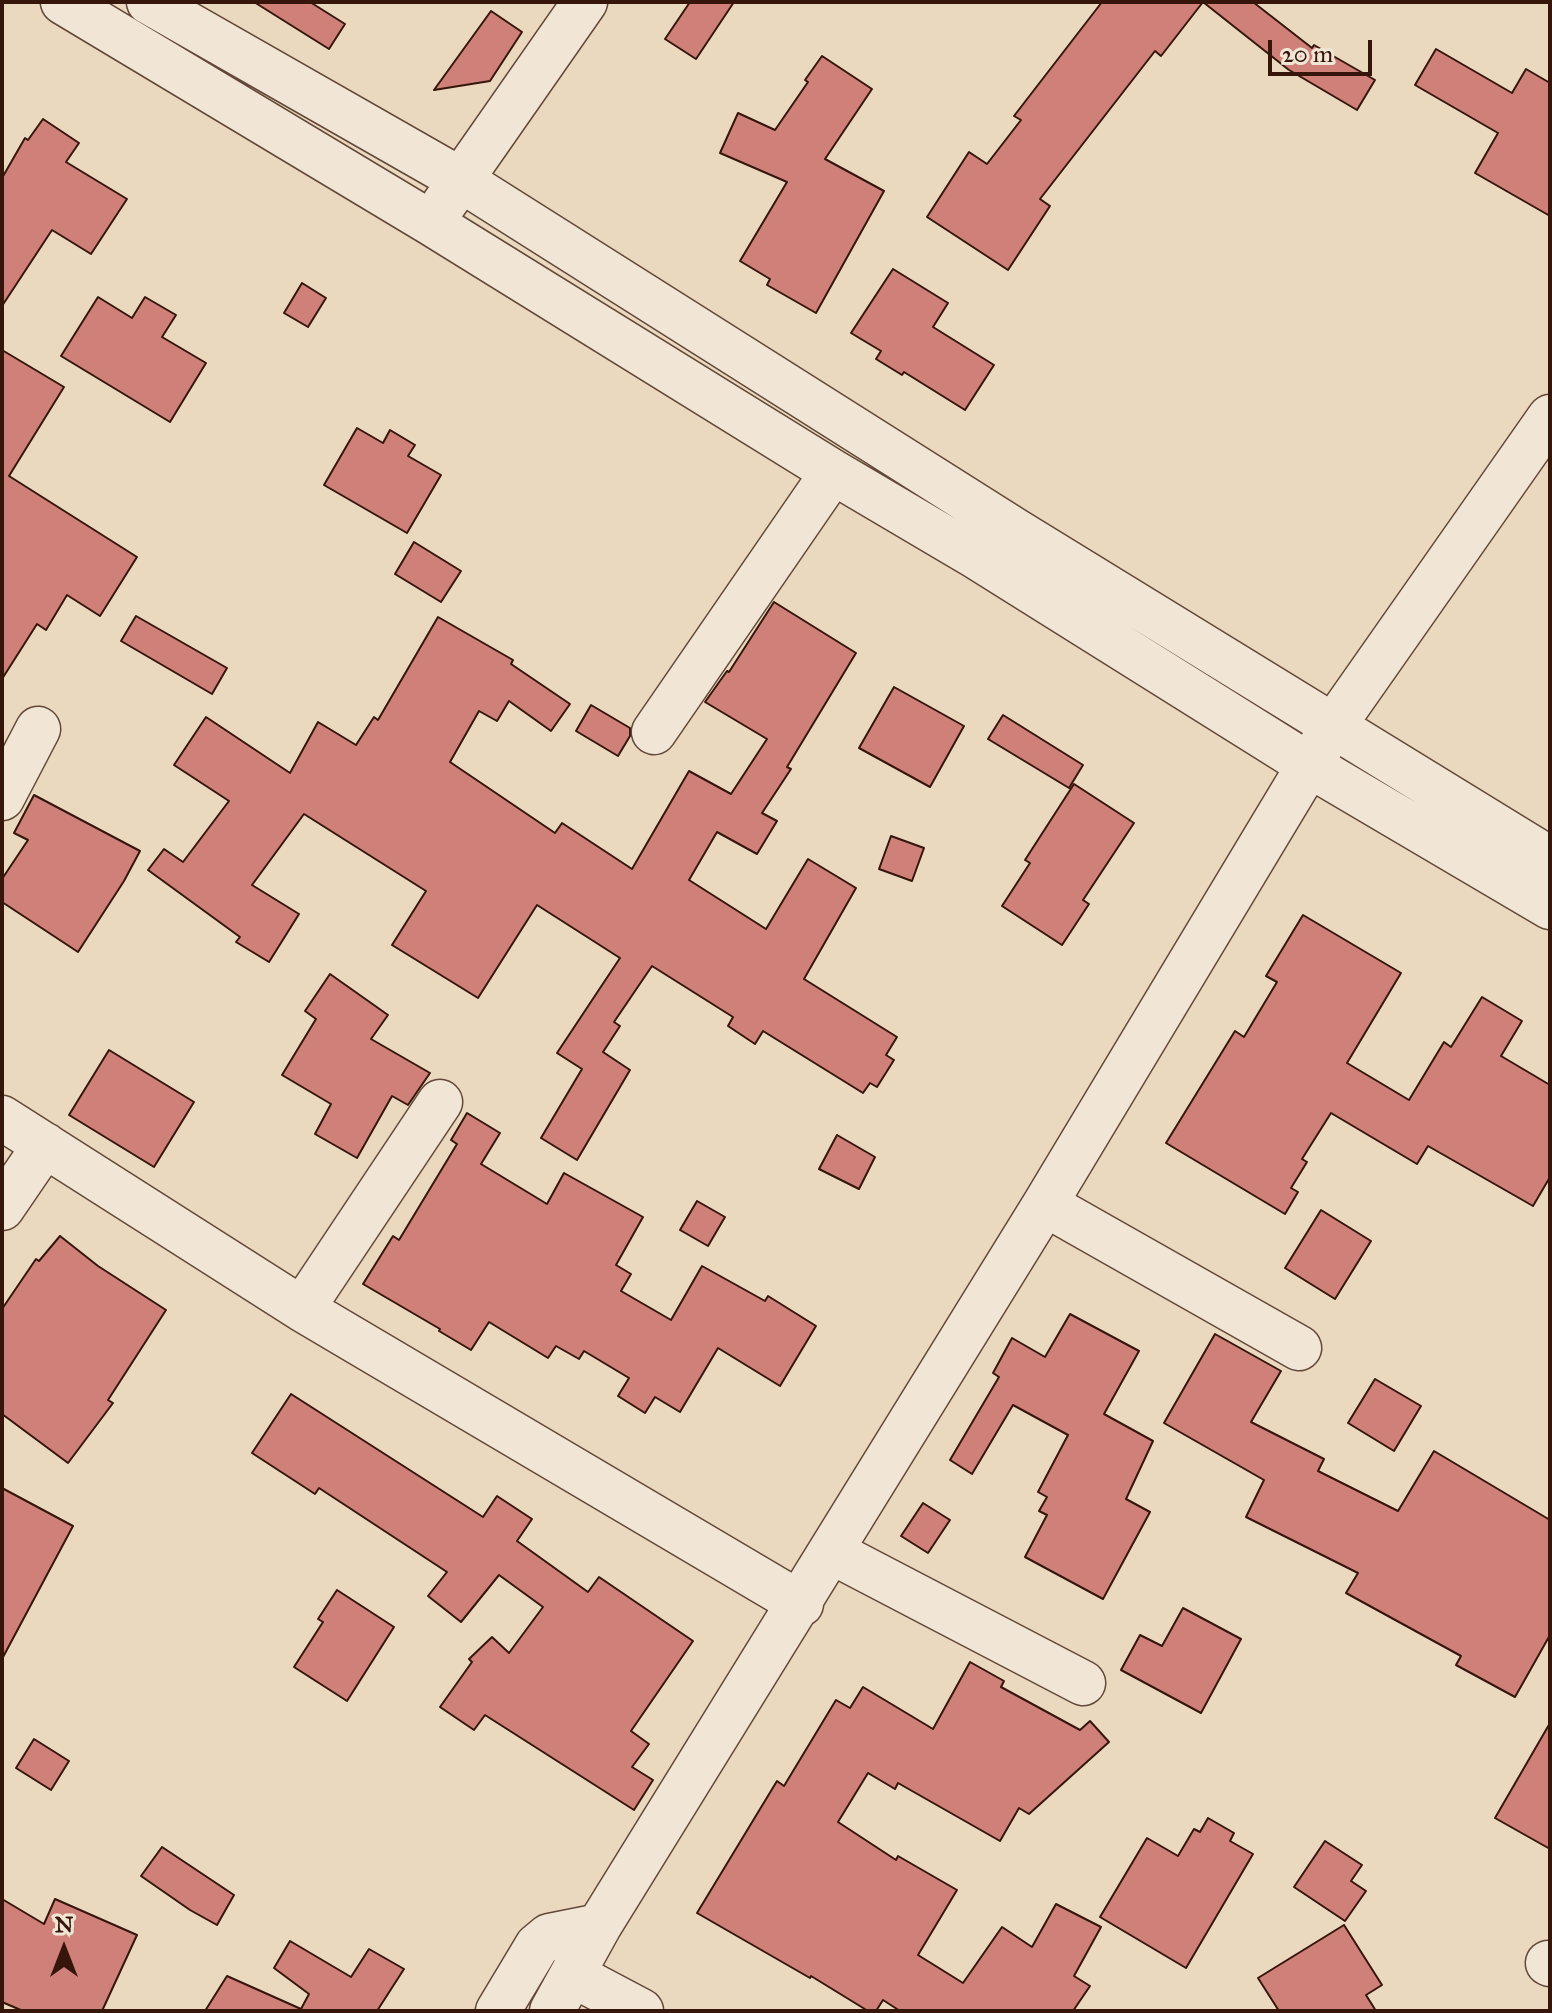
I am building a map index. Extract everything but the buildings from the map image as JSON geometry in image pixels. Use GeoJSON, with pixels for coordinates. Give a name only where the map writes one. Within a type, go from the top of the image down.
{"type":"FeatureCollection","features":[{"type":"Feature","properties":{"kind":"street"},"geometry":{"type":"LineString","coordinates":[[63,2],[977,557],[1309,765],[1550,907]]}},
{"type":"Feature","properties":{"kind":"street"},"geometry":{"type":"LineString","coordinates":[[149,2],[461,180],[1002,523],[1550,859]]}},
{"type":"Feature","properties":{"kind":"street"},"geometry":{"type":"LineString","coordinates":[[431,223],[585,2]]}},
{"type":"Feature","properties":{"kind":"street"},"geometry":{"type":"LineString","coordinates":[[641,2011],[562,1993],[599,1926],[801,1604],[1334,725],[1550,417]]}},
{"type":"Feature","properties":{"kind":"street"},"geometry":{"type":"LineString","coordinates":[[654,732],[833,472]]}},
{"type":"Feature","properties":{"kind":"street"},"geometry":{"type":"LineString","coordinates":[[2,798],[38,729]]}},
{"type":"Feature","properties":{"kind":"street"},"geometry":{"type":"LineString","coordinates":[[302,1309],[440,1102]]}},
{"type":"Feature","properties":{"kind":"street"},"geometry":{"type":"LineString","coordinates":[[2,1118],[302,1309],[801,1604]]}},
{"type":"Feature","properties":{"kind":"street"},"geometry":{"type":"LineString","coordinates":[[2,1208],[45,1145]]}},
{"type":"Feature","properties":{"kind":"street"},"geometry":{"type":"LineString","coordinates":[[1045,1204],[1299,1348]]}},
{"type":"Feature","properties":{"kind":"street"},"geometry":{"type":"LineString","coordinates":[[832,1552],[1083,1683]]}},
{"type":"Feature","properties":{"kind":"street"},"geometry":{"type":"LineString","coordinates":[[498,2011],[537,1946],[549,1936],[599,1926]]}}]}
